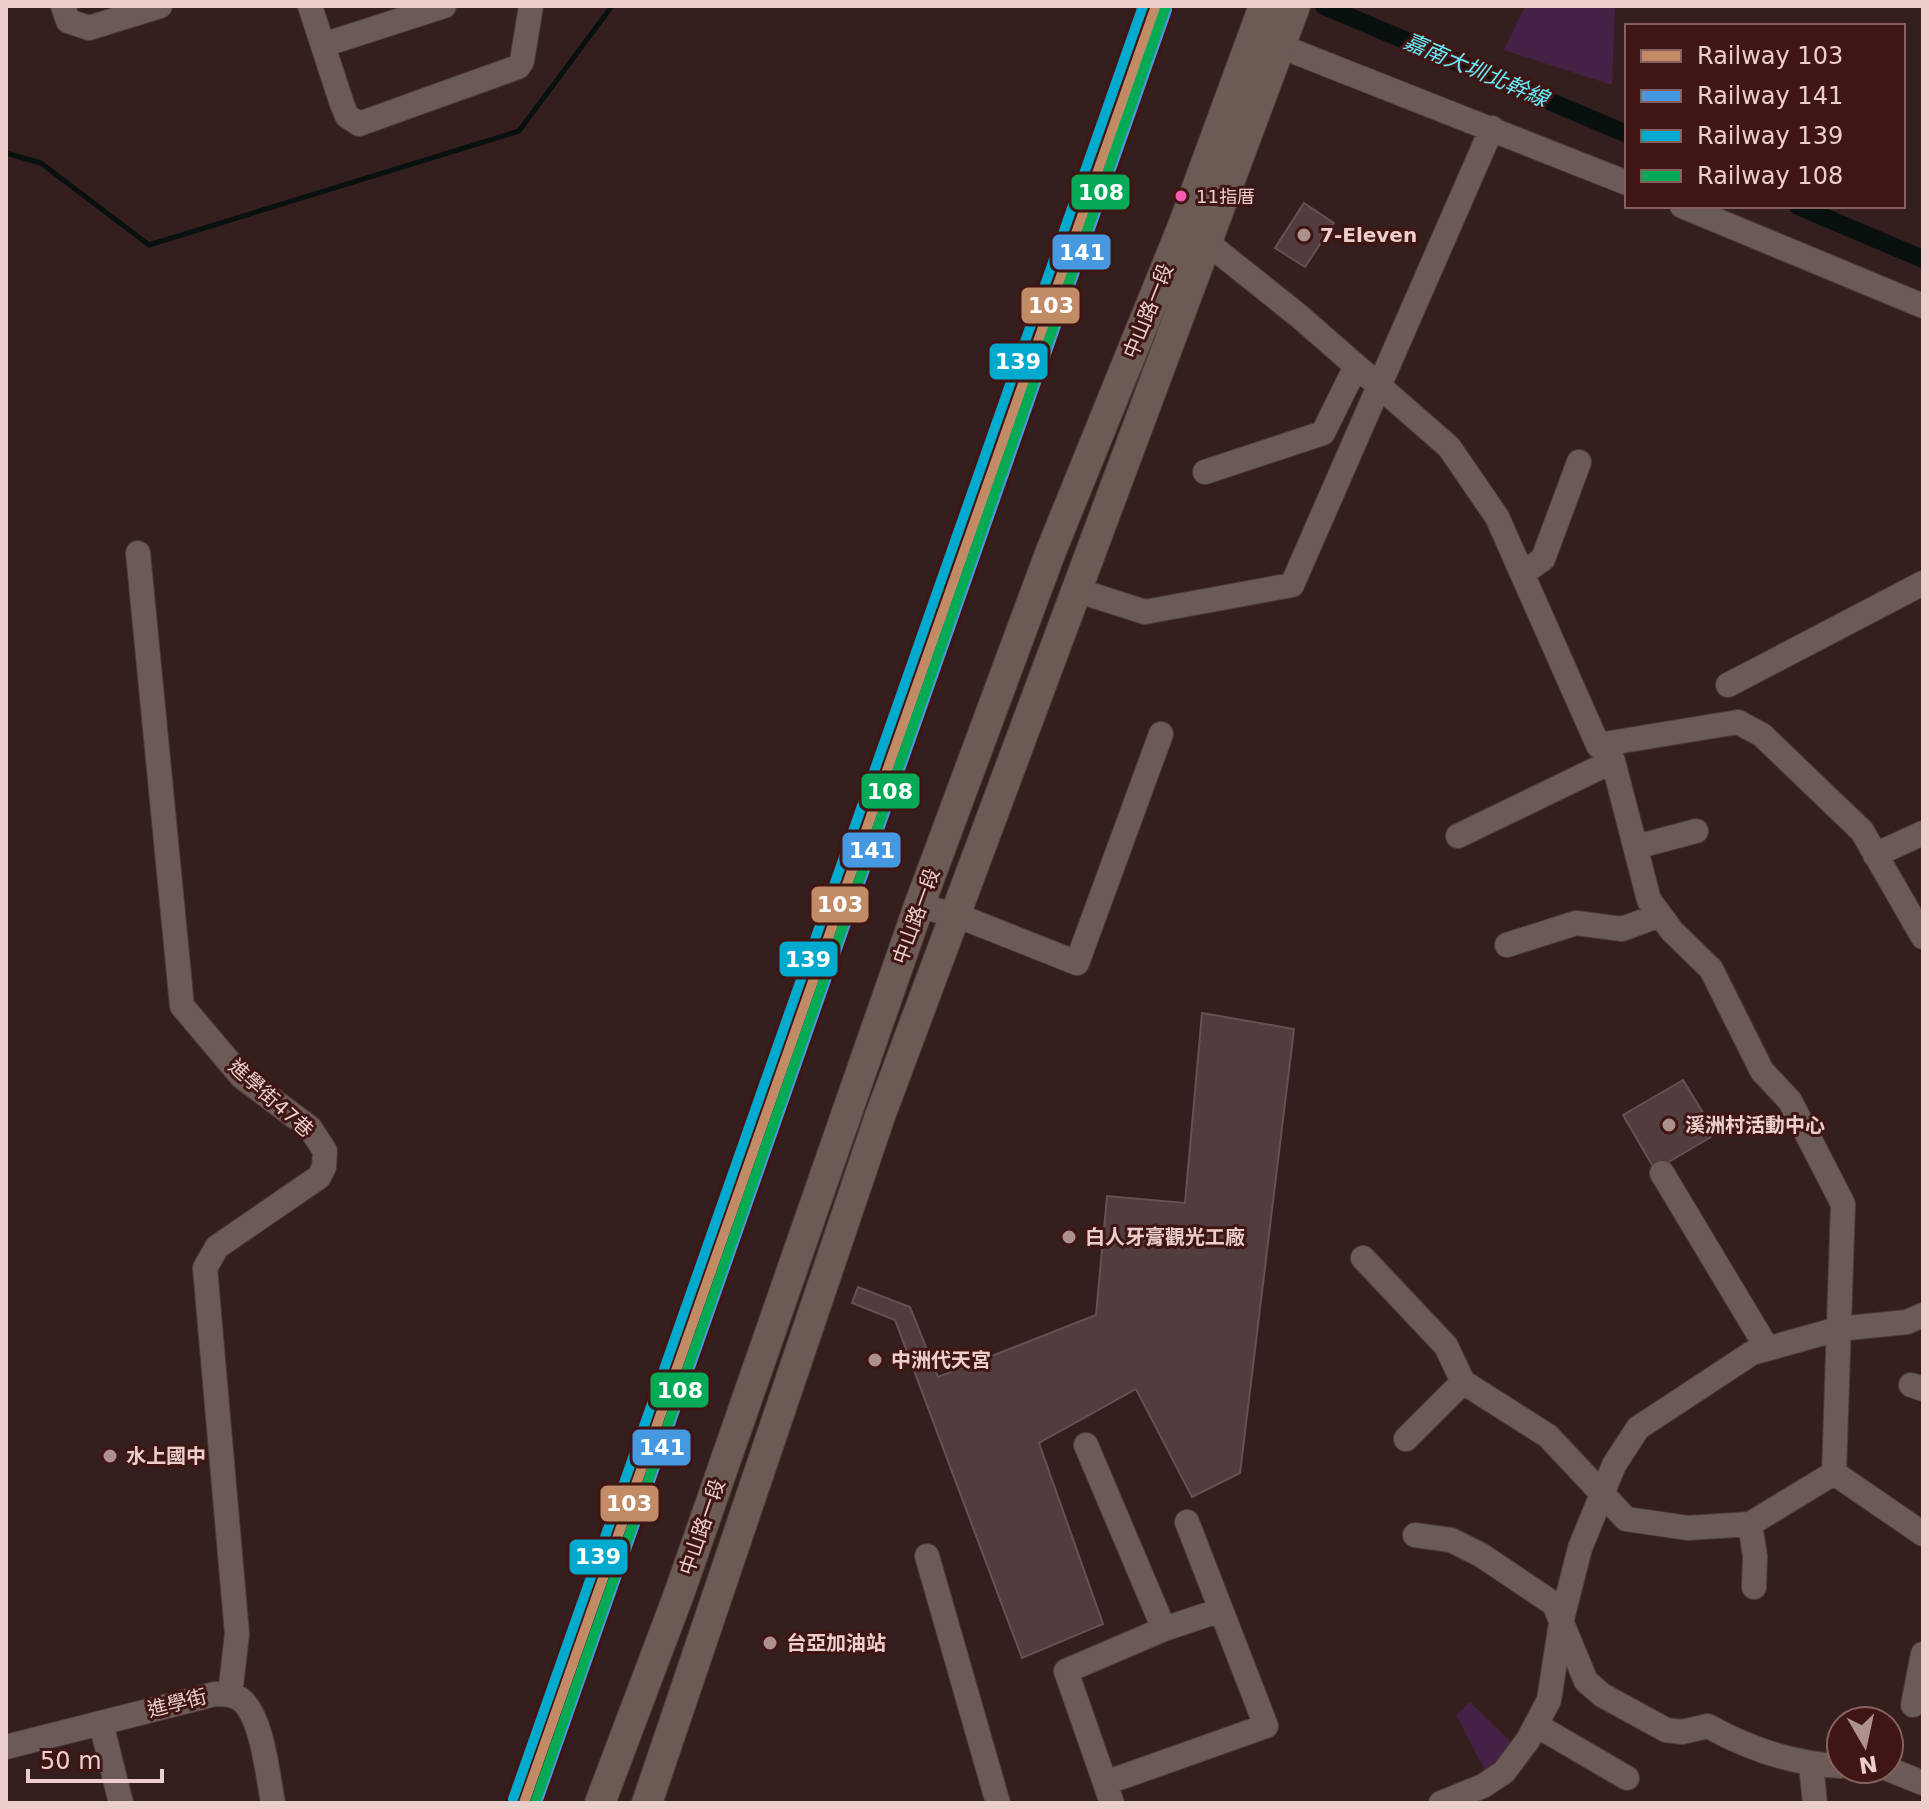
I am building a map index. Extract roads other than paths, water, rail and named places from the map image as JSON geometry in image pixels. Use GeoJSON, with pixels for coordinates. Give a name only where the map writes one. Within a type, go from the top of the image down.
{"type":"FeatureCollection","features":[{"type":"Feature","properties":{"kind":"main road"},"geometry":{"type":"LineString","coordinates":[[1264,6],[1266,41]]}},
{"type":"Feature","properties":{"kind":"main road"},"geometry":{"type":"LineString","coordinates":[[1266,41],[1295,6]]}},
{"type":"Feature","properties":{"kind":"main road","name":"中山路一段"},"geometry":{"type":"LineString","coordinates":[[647,1803],[880,1116],[1076,590],[1196,233],[1266,41]]}},
{"type":"Feature","properties":{"kind":"main road","name":"中山路一段"},"geometry":{"type":"LineString","coordinates":[[600,1803],[679,1594],[919,906],[1051,551],[1196,233]]}},
{"type":"Feature","properties":{"kind":"main road"},"geometry":{"type":"LineString","coordinates":[[679,1594],[713,1611]]}},
{"type":"Feature","properties":{"kind":"street"},"geometry":{"type":"LineString","coordinates":[[63,6],[68,21],[89,28],[160,6]]}},
{"type":"Feature","properties":{"kind":"street"},"geometry":{"type":"LineString","coordinates":[[310,6],[347,116],[359,124],[509,72],[522,61],[531,6]]}},
{"type":"Feature","properties":{"kind":"street"},"geometry":{"type":"LineString","coordinates":[[323,45],[444,6]]}},
{"type":"Feature","properties":{"kind":"street"},"geometry":{"type":"LineString","coordinates":[[1266,41],[1625,182]]}},
{"type":"Feature","properties":{"kind":"street"},"geometry":{"type":"LineString","coordinates":[[1076,590],[1145,612],[1292,585],[1492,128]]}},
{"type":"Feature","properties":{"kind":"street"},"geometry":{"type":"LineString","coordinates":[[1687,208],[1923,306]]}},
{"type":"Feature","properties":{"kind":"street"},"geometry":{"type":"LineString","coordinates":[[1196,233],[1449,447],[1497,517],[1605,753],[1636,847],[1649,900],[1711,969],[1762,1071],[1790,1101],[1843,1204],[1834,1473]]}},
{"type":"Feature","properties":{"kind":"street"},"geometry":{"type":"LineString","coordinates":[[1205,472],[1323,433],[1356,366]]}},
{"type":"Feature","properties":{"kind":"street"},"geometry":{"type":"LineString","coordinates":[[1523,573],[1543,559],[1579,462]]}},
{"type":"Feature","properties":{"kind":"street","name":"進學街47巷"},"geometry":{"type":"LineString","coordinates":[[138,553],[182,1006],[242,1077],[310,1128],[325,1151],[324,1167],[319,1177],[217,1247],[205,1268],[237,1634],[230,1694]]}},
{"type":"Feature","properties":{"kind":"street"},"geometry":{"type":"LineString","coordinates":[[1728,685],[1922,585]]}},
{"type":"Feature","properties":{"kind":"street"},"geometry":{"type":"LineString","coordinates":[[1458,836],[1605,753],[1738,722],[1762,735],[1862,831],[1923,937]]}},
{"type":"Feature","properties":{"kind":"street"},"geometry":{"type":"LineString","coordinates":[[919,906],[956,915],[1077,963],[1161,734]]}},
{"type":"Feature","properties":{"kind":"street"},"geometry":{"type":"LineString","coordinates":[[1636,847],[1696,831]]}},
{"type":"Feature","properties":{"kind":"street"},"geometry":{"type":"LineString","coordinates":[[1875,855],[1923,833]]}},
{"type":"Feature","properties":{"kind":"street"},"geometry":{"type":"LineString","coordinates":[[1507,945],[1576,923],[1622,929],[1660,915]]}},
{"type":"Feature","properties":{"kind":"street"},"geometry":{"type":"LineString","coordinates":[[1662,1173],[1767,1348]]}},
{"type":"Feature","properties":{"kind":"street"},"geometry":{"type":"LineString","coordinates":[[1363,1258],[1446,1346],[1463,1382],[1548,1436],[1626,1519],[1688,1528],[1750,1524],[1834,1473]]}},
{"type":"Feature","properties":{"kind":"street"},"geometry":{"type":"LineString","coordinates":[[1457,1800],[1504,1772],[1549,1700],[1561,1623],[1580,1548],[1614,1465],[1638,1428],[1752,1353],[1838,1329],[1907,1322],[1923,1315]]}},
{"type":"Feature","properties":{"kind":"street"},"geometry":{"type":"LineString","coordinates":[[1406,1439],[1463,1382]]}},
{"type":"Feature","properties":{"kind":"street"},"geometry":{"type":"LineString","coordinates":[[1086,1445],[1164,1629]]}},
{"type":"Feature","properties":{"kind":"street"},"geometry":{"type":"LineString","coordinates":[[1834,1473],[1923,1534]]}},
{"type":"Feature","properties":{"kind":"street"},"geometry":{"type":"LineString","coordinates":[[1187,1522],[1266,1726],[1108,1793],[1066,1671],[1164,1629],[1221,1610]]}},
{"type":"Feature","properties":{"kind":"street"},"geometry":{"type":"LineString","coordinates":[[1750,1524],[1755,1556],[1754,1587]]}},
{"type":"Feature","properties":{"kind":"street"},"geometry":{"type":"LineString","coordinates":[[1415,1535],[1451,1540],[1481,1555],[1554,1604],[1586,1681],[1602,1695],[1666,1730],[1682,1732],[1708,1726],[1738,1742],[1811,1765],[1825,1765]]}},
{"type":"Feature","properties":{"kind":"street"},"geometry":{"type":"LineString","coordinates":[[927,1556],[998,1803]]}},
{"type":"Feature","properties":{"kind":"street"},"geometry":{"type":"LineString","coordinates":[[1913,1705],[1923,1654]]}},
{"type":"Feature","properties":{"kind":"street","name":"進學街"},"geometry":{"type":"LineString","coordinates":[[6,1747],[215,1694],[230,1694],[243,1700],[256,1722],[273,1803]]}},
{"type":"Feature","properties":{"kind":"street"},"geometry":{"type":"LineString","coordinates":[[101,1723],[121,1803]]}},
{"type":"Feature","properties":{"kind":"street"},"geometry":{"type":"LineString","coordinates":[[1536,1725],[1627,1778]]}},
{"type":"Feature","properties":{"kind":"street"},"geometry":{"type":"LineString","coordinates":[[1811,1765],[1815,1803]]}},
{"type":"Feature","properties":{"kind":"waterway"},"geometry":{"type":"LineString","coordinates":[[6,153],[41,163],[149,245],[519,131],[612,6]]}},
{"type":"Feature","properties":{"kind":"waterway","name":"嘉南大圳北幹線"},"geometry":{"type":"LineString","coordinates":[[1324,6],[1625,133]]}},
{"type":"Feature","properties":{"kind":"waterway","name":"嘉南大圳北幹線"},"geometry":{"type":"LineString","coordinates":[[1803,208],[1923,259]]}},
{"type":"Feature","properties":{"kind":"rail line","name":"139"},"geometry":{"type":"LineString","coordinates":[[513,1799],[1143,6]]}},
{"type":"Feature","properties":{"kind":"rail line","name":"103"},"geometry":{"type":"LineString","coordinates":[[524,1803],[1156,6]]}},
{"type":"Feature","properties":{"kind":"rail line","name":"108"},"geometry":{"type":"LineString","coordinates":[[535,1803],[1166,6]]}},
{"type":"Feature","properties":{"kind":"rail line","name":"141"},"geometry":{"type":"LineString","coordinates":[[537,1803],[1167,10]]}},
{"type":"Feature","properties":{"kind":"place","name":"11指厝"},"geometry":{"type":"Point","coordinates":[1181,196]}},
{"type":"Feature","properties":{"kind":"place","name":"7-Eleven"},"geometry":{"type":"Point","coordinates":[1304,235]}},
{"type":"Feature","properties":{"kind":"place","name":"溪洲村活動中心"},"geometry":{"type":"Point","coordinates":[1669,1125]}},
{"type":"Feature","properties":{"kind":"place","name":"白人牙膏觀光工廠"},"geometry":{"type":"Point","coordinates":[1069,1237]}},
{"type":"Feature","properties":{"kind":"place","name":"中洲代天宮"},"geometry":{"type":"Point","coordinates":[875,1360]}},
{"type":"Feature","properties":{"kind":"place","name":"水上國中"},"geometry":{"type":"Point","coordinates":[110,1456]}},
{"type":"Feature","properties":{"kind":"place","name":"台亞加油站"},"geometry":{"type":"Point","coordinates":[770,1643]}}]}
